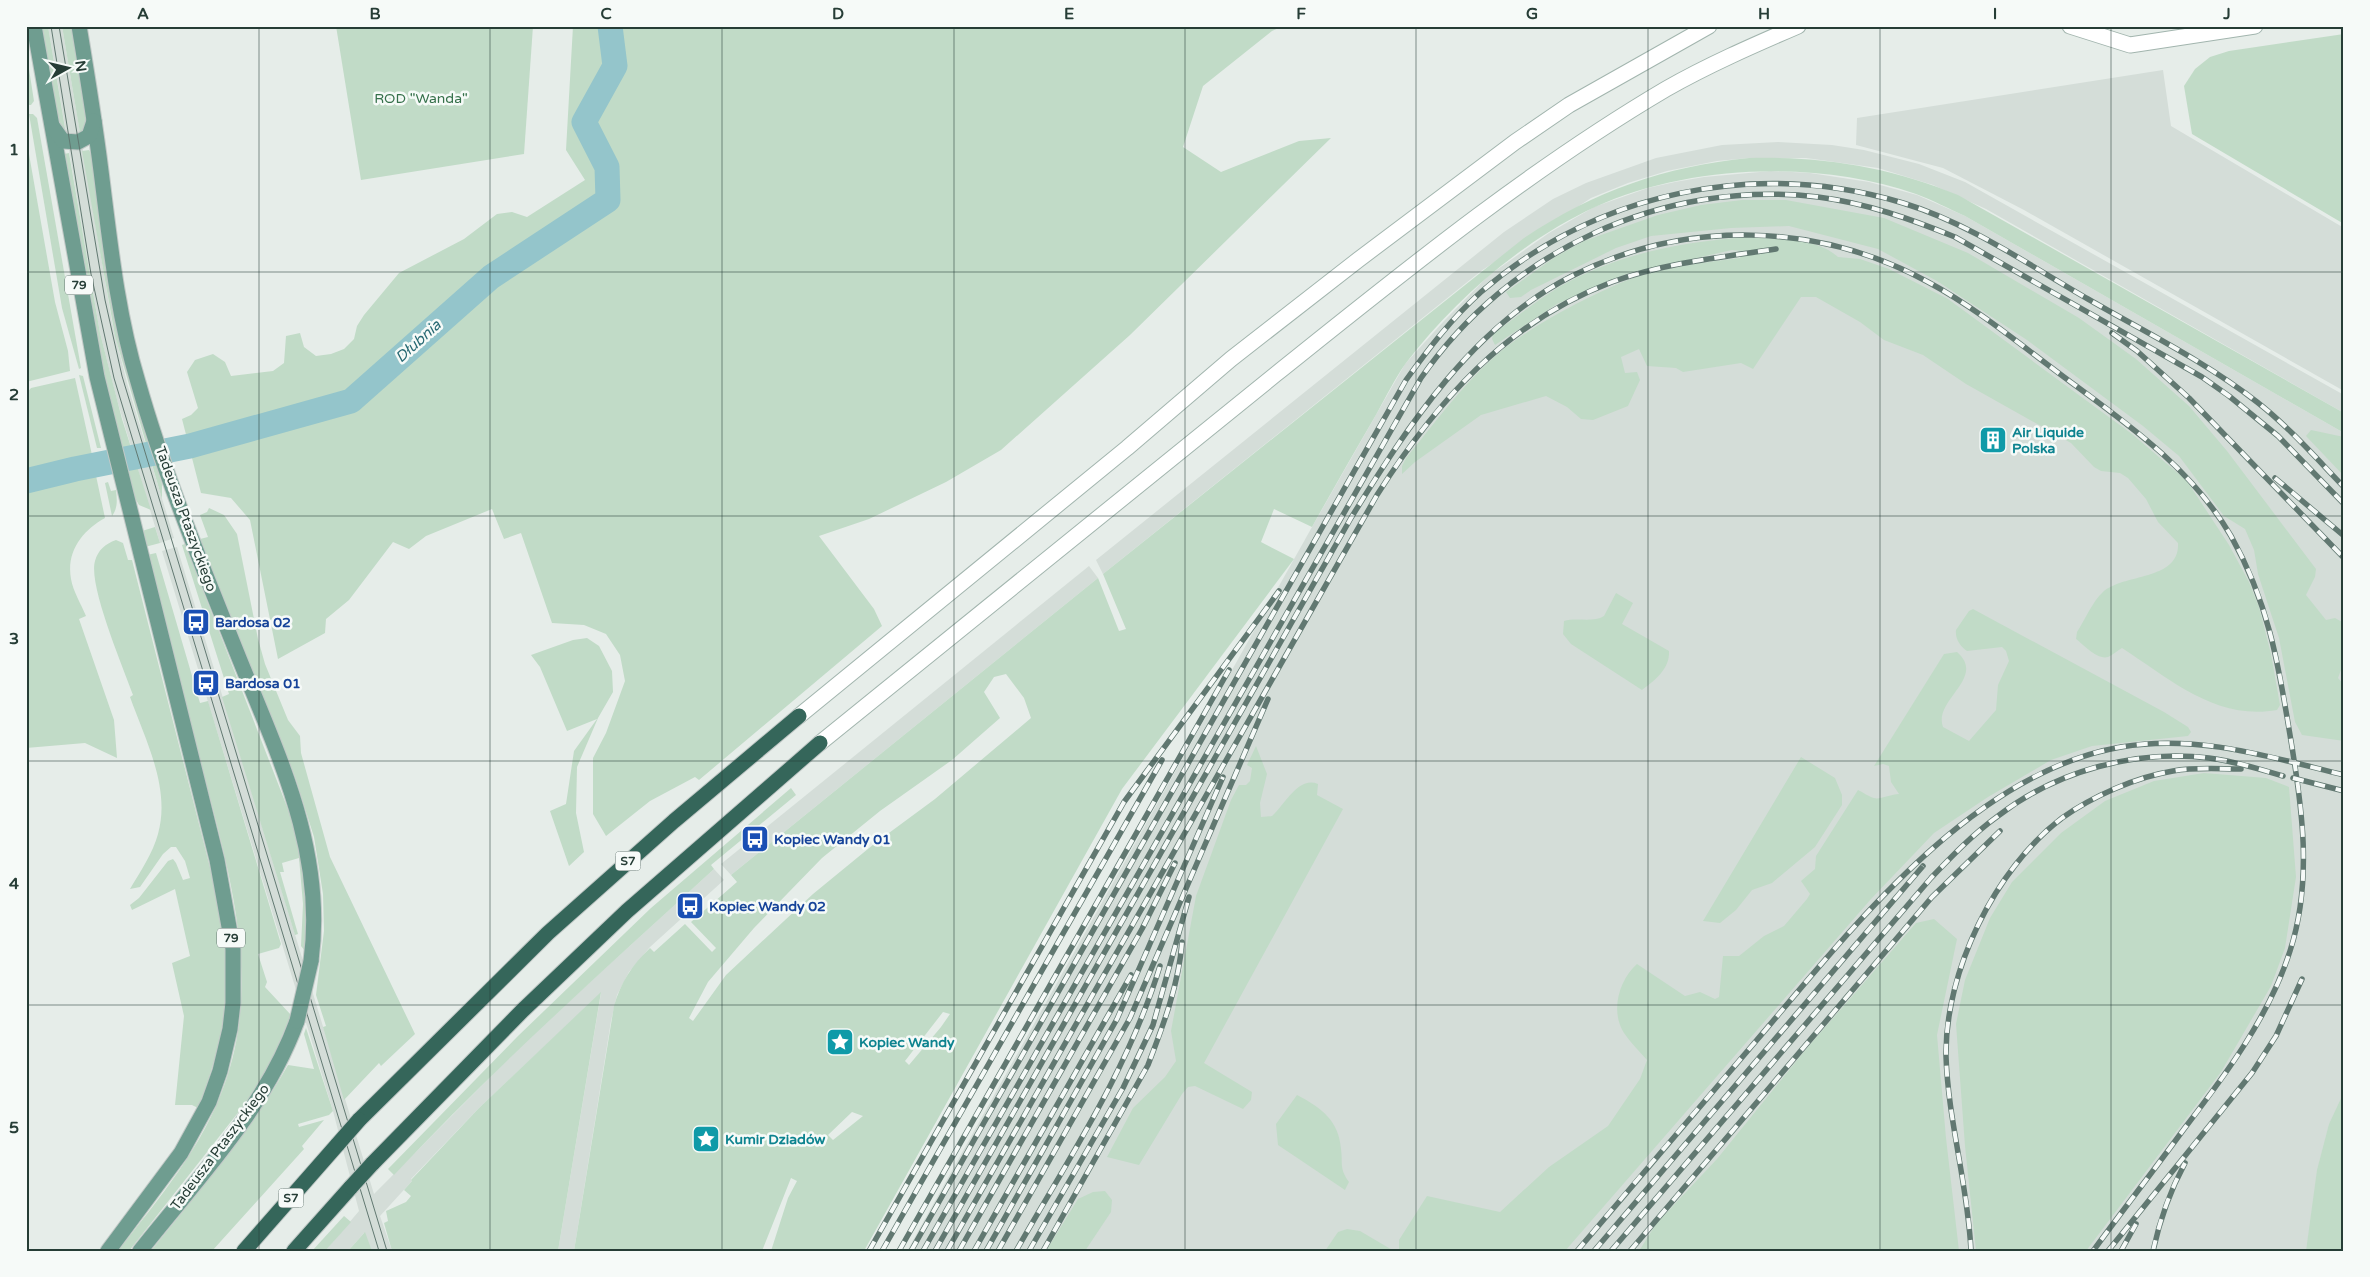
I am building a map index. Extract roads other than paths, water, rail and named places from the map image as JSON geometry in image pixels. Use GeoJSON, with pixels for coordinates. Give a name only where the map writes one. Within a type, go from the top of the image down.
{"type":"FeatureCollection","features":[{"type":"Feature","properties":{"kind":"highway","name":"S7"},"geometry":{"type":"LineString","coordinates":[[244,1251],[359,1120],[548,933],[674,821],[798,716]]}},
{"type":"Feature","properties":{"kind":"highway"},"geometry":{"type":"LineString","coordinates":[[294,1251],[350,1187],[523,1010],[627,911],[820,743]]}},
{"type":"Feature","properties":{"kind":"main road","name":"Tadeusza Ptaszyckiego"},"geometry":{"type":"LineString","coordinates":[[34,26],[85,320],[121,481],[223,886],[231,936],[234,982],[232,1017],[223,1059],[202,1118],[168,1173],[108,1251]]}},
{"type":"Feature","properties":{"kind":"main road","name":"Tadeusza Ptaszyckiego"},"geometry":{"type":"LineString","coordinates":[[78,26],[94,120],[111,257],[137,382],[166,471],[300,817],[310,863],[314,898],[311,961],[297,1021],[274,1072],[254,1104],[140,1251]]}},
{"type":"Feature","properties":{"kind":"main road","name":"S7"},"geometry":{"type":"LineString","coordinates":[[798,716],[1104,467],[1230,359],[1358,260],[1515,142],[1569,105],[1709,26]]}},
{"type":"Feature","properties":{"kind":"main road"},"geometry":{"type":"LineString","coordinates":[[820,743],[1382,289],[1528,180],[1569,150],[1668,88],[1798,26]]}},
{"type":"Feature","properties":{"kind":"main road"},"geometry":{"type":"LineString","coordinates":[[2070,26],[2130,45],[2255,26]]}},
{"type":"Feature","properties":{"kind":"main road"},"geometry":{"type":"LineString","coordinates":[[50,121],[60,139],[73,143],[87,138],[92,131],[94,120]]}},
{"type":"Feature","properties":{"kind":"waterway","name":"Dłubnia"},"geometry":{"type":"LineString","coordinates":[[26,481],[75,469],[190,446],[351,401],[491,277],[608,200],[607,167],[584,122],[615,66],[610,26]]}},
{"type":"Feature","properties":{"kind":"tram line"},"geometry":{"type":"LineString","coordinates":[[51,26],[91,274],[114,378],[379,1251]]}},
{"type":"Feature","properties":{"kind":"tram line"},"geometry":{"type":"LineString","coordinates":[[59,26],[105,300],[122,376],[387,1251]]}},
{"type":"Feature","properties":{"kind":"railway"},"geometry":{"type":"LineString","coordinates":[[911,1251],[1406,380],[1441,334],[1481,292],[1527,257],[1576,229],[1627,208],[1681,193],[1736,185],[1792,184],[1847,190],[1903,203],[1927,211],[1998,246],[2175,348],[2237,387],[2280,422],[2344,487]]}},
{"type":"Feature","properties":{"kind":"railway"},"geometry":{"type":"LineString","coordinates":[[923,1251],[1421,378],[1457,333],[1498,294],[1544,260],[1594,233],[1647,213],[1703,200],[1760,194],[1818,197],[1853,203],[1888,212],[1922,224],[1955,237],[2202,377],[2229,396],[2278,436],[2344,504]]}},
{"type":"Feature","properties":{"kind":"railway"},"geometry":{"type":"LineString","coordinates":[[935,1251],[1351,518],[1396,448],[1446,381],[1474,350],[1504,322],[1536,297],[1572,276],[1615,257],[1660,244],[1705,237],[1751,235],[1797,239],[1842,248],[1886,262],[1928,282],[2000,328],[2136,431],[2198,490],[2231,536],[2244,560],[2263,608],[2281,682],[2301,816],[2303,843],[2301,897],[2290,951],[2270,999],[2245,1044],[2093,1251]]}},
{"type":"Feature","properties":{"kind":"railway"},"geometry":{"type":"LineString","coordinates":[[947,1251],[1377,495],[1424,428],[1449,397],[1507,342],[1539,319],[1574,299],[1612,282],[1652,270],[1693,261],[1776,249]]}},
{"type":"Feature","properties":{"kind":"railway"},"geometry":{"type":"LineString","coordinates":[[2112,333],[2137,351],[2189,398],[2344,558]]}},
{"type":"Feature","properties":{"kind":"railway"},"geometry":{"type":"LineString","coordinates":[[2275,478],[2344,536]]}},
{"type":"Feature","properties":{"kind":"railway"},"geometry":{"type":"LineString","coordinates":[[869,1251],[1124,802],[1279,591]]}},
{"type":"Feature","properties":{"kind":"railway"},"geometry":{"type":"LineString","coordinates":[[899,1251],[1229,670]]}},
{"type":"Feature","properties":{"kind":"railway"},"geometry":{"type":"LineString","coordinates":[[998,1251],[1130,1018],[1268,699]]}},
{"type":"Feature","properties":{"kind":"railway"},"geometry":{"type":"LineString","coordinates":[[1577,1251],[1831,952],[1873,906],[1917,862],[1964,822],[2013,788],[2066,763],[2121,747],[2150,744],[2178,743],[2234,749],[2344,775]]}},
{"type":"Feature","properties":{"kind":"railway"},"geometry":{"type":"LineString","coordinates":[[1611,1251],[1931,878],[1971,838],[1998,816],[2021,800],[2071,776],[2098,767],[2153,757],[2209,758],[2237,763],[2283,776]]}},
{"type":"Feature","properties":{"kind":"railway"},"geometry":{"type":"LineString","coordinates":[[882,1251],[1162,760]]}},
{"type":"Feature","properties":{"kind":"railway"},"geometry":{"type":"LineString","coordinates":[[1971,1251],[1966,1202],[1950,1105],[1946,1056],[1948,1023],[1954,990],[1978,924],[2015,865],[2038,839],[2062,818],[2087,802],[2130,783],[2159,774],[2181,770],[2241,769]]}},
{"type":"Feature","properties":{"kind":"railway"},"geometry":{"type":"LineString","coordinates":[[986,1251],[1117,1019],[1223,777]]}},
{"type":"Feature","properties":{"kind":"railway"},"geometry":{"type":"LineString","coordinates":[[2293,778],[2344,791]]}},
{"type":"Feature","properties":{"kind":"railway"},"geometry":{"type":"LineString","coordinates":[[1630,1251],[1932,897],[2000,831]]}},
{"type":"Feature","properties":{"kind":"railway"},"geometry":{"type":"LineString","coordinates":[[959,1251],[1142,929],[1175,863]]}},
{"type":"Feature","properties":{"kind":"railway"},"geometry":{"type":"LineString","coordinates":[[1594,1251],[1923,866]]}},
{"type":"Feature","properties":{"kind":"railway"},"geometry":{"type":"LineString","coordinates":[[1029,1251],[1123,1088],[1153,1025],[1189,897]]}},
{"type":"Feature","properties":{"kind":"railway"},"geometry":{"type":"LineString","coordinates":[[1043,1251],[1148,1065],[1165,1020],[1174,989],[1182,942]]}},
{"type":"Feature","properties":{"kind":"railway"},"geometry":{"type":"LineString","coordinates":[[1016,1251],[1077,1147],[1115,1076],[1147,1004],[1160,966]]}},
{"type":"Feature","properties":{"kind":"railway"},"geometry":{"type":"LineString","coordinates":[[974,1251],[1131,975]]}},
{"type":"Feature","properties":{"kind":"railway"},"geometry":{"type":"LineString","coordinates":[[2108,1251],[2252,1073],[2276,1036],[2302,979]]}},
{"type":"Feature","properties":{"kind":"railway"},"geometry":{"type":"LineString","coordinates":[[2153,1251],[2166,1206],[2185,1163]]}},
{"type":"Feature","properties":{"kind":"railway"},"geometry":{"type":"LineString","coordinates":[[2121,1251],[2136,1224]]}},
{"type":"Feature","properties":{"kind":"place","name":"Air Liquide Polska"},"geometry":{"type":"Point","coordinates":[1993,440]}},
{"type":"Feature","properties":{"kind":"place","name":"Bardosa 02"},"geometry":{"type":"Point","coordinates":[196,622]}},
{"type":"Feature","properties":{"kind":"place","name":"Bardosa 01"},"geometry":{"type":"Point","coordinates":[206,683]}},
{"type":"Feature","properties":{"kind":"place","name":"Kopiec Wandy 01"},"geometry":{"type":"Point","coordinates":[755,839]}},
{"type":"Feature","properties":{"kind":"place","name":"Kopiec Wandy 02"},"geometry":{"type":"Point","coordinates":[690,906]}},
{"type":"Feature","properties":{"kind":"place","name":"Kopiec Wandy"},"geometry":{"type":"Point","coordinates":[840,1042]}},
{"type":"Feature","properties":{"kind":"place","name":"Kumir Dziadów"},"geometry":{"type":"Point","coordinates":[706,1139]}},
{"type":"Feature","properties":{"kind":"park label","name":"ROD \"Wanda\""},"geometry":{"type":"Point","coordinates":[421,98]}}]}
